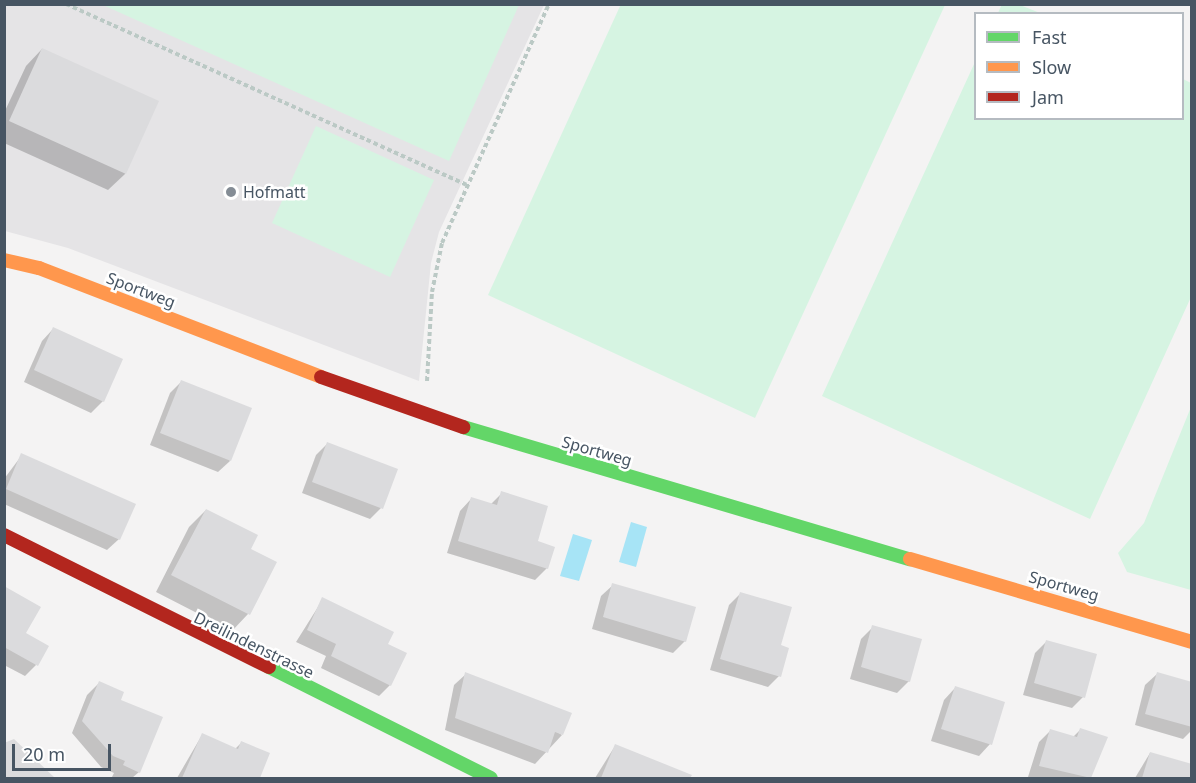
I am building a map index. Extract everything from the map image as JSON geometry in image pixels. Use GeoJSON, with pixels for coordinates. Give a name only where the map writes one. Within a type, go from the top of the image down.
{"type":"FeatureCollection","features":[{"type":"Feature","properties":{"kind":"street","name":"Sportweg"},"geometry":{"type":"LineString","coordinates":[[4,260],[39,268],[418,414],[1191,642]]}},
{"type":"Feature","properties":{"kind":"street","name":"Dreilindenstrasse"},"geometry":{"type":"LineString","coordinates":[[4,535],[490,778]]}},
{"type":"Feature","properties":{"kind":"path"},"geometry":{"type":"LineString","coordinates":[[66,4],[466,185]]}},
{"type":"Feature","properties":{"kind":"path"},"geometry":{"type":"LineString","coordinates":[[418,414],[430,371],[432,292],[442,243],[549,4]]}},
{"type":"Feature","properties":{"kind":"shaded area","name":"Hofmatt"},"geometry":{"type":"Polygon","coordinates":[[[5,5],[544,5],[439,232],[431,263],[419,381],[68,248],[5,231],[5,5]]]}},
{"type":"Feature","properties":{"kind":"green space"},"geometry":{"type":"Polygon","coordinates":[[[621,4],[945,5],[755,418],[488,295],[621,4]]]}},
{"type":"Feature","properties":{"kind":"green space"},"geometry":{"type":"Polygon","coordinates":[[[1002,4],[1020,5],[1038,12],[998,12],[1002,4]]]}},
{"type":"Feature","properties":{"kind":"green space"},"geometry":{"type":"Polygon","coordinates":[[[103,5],[519,5],[449,161],[103,5]]]}},
{"type":"Feature","properties":{"kind":"green space"},"geometry":{"type":"Polygon","coordinates":[[[974,64],[974,120],[1184,120],[1184,80],[1191,83],[1191,297],[1090,519],[822,396],[974,64]]]}},
{"type":"Feature","properties":{"kind":"green space"},"geometry":{"type":"Polygon","coordinates":[[[316,126],[434,180],[390,277],[272,223],[316,126]]]}},
{"type":"Feature","properties":{"kind":"green space"},"geometry":{"type":"Polygon","coordinates":[[[1191,407],[1191,590],[1127,572],[1118,553],[1144,523],[1191,407]]]}},
{"type":"Feature","properties":{"kind":"water"},"geometry":{"type":"Polygon","coordinates":[[[631,522],[647,527],[636,567],[619,562],[631,522]]]}},
{"type":"Feature","properties":{"kind":"water"},"geometry":{"type":"Polygon","coordinates":[[[573,534],[592,540],[579,581],[560,576],[573,534]]]}},
{"type":"Feature","properties":{"kind":"building"},"geometry":{"type":"Polygon","coordinates":[[[42,48],[159,101],[126,174],[9,121],[42,48]]]}},
{"type":"Feature","properties":{"kind":"building"},"geometry":{"type":"Polygon","coordinates":[[[53,327],[123,359],[104,402],[34,370],[53,327]]]}},
{"type":"Feature","properties":{"kind":"building"},"geometry":{"type":"Polygon","coordinates":[[[181,380],[252,408],[231,461],[160,433],[181,380]]]}},
{"type":"Feature","properties":{"kind":"building"},"geometry":{"type":"Polygon","coordinates":[[[327,442],[398,469],[383,509],[312,482],[327,442]]]}},
{"type":"Feature","properties":{"kind":"building"},"geometry":{"type":"Polygon","coordinates":[[[21,453],[136,504],[120,540],[6,489],[21,453]]]}},
{"type":"Feature","properties":{"kind":"building"},"geometry":{"type":"Polygon","coordinates":[[[501,491],[548,506],[538,541],[555,547],[548,569],[458,541],[471,497],[497,505],[501,491]]]}},
{"type":"Feature","properties":{"kind":"building"},"geometry":{"type":"Polygon","coordinates":[[[206,509],[258,535],[251,549],[277,562],[250,615],[171,575],[206,509]]]}},
{"type":"Feature","properties":{"kind":"building"},"geometry":{"type":"Polygon","coordinates":[[[612,583],[696,607],[686,642],[603,617],[612,583]]]}},
{"type":"Feature","properties":{"kind":"building"},"geometry":{"type":"Polygon","coordinates":[[[4,586],[41,607],[26,633],[49,646],[38,666],[4,647],[4,586]]]}},
{"type":"Feature","properties":{"kind":"building"},"geometry":{"type":"Polygon","coordinates":[[[740,592],[792,607],[781,645],[789,648],[781,677],[720,659],[740,592]]]}},
{"type":"Feature","properties":{"kind":"building"},"geometry":{"type":"Polygon","coordinates":[[[322,597],[394,632],[388,644],[407,653],[391,686],[331,656],[336,644],[307,630],[322,597]]]}},
{"type":"Feature","properties":{"kind":"building"},"geometry":{"type":"Polygon","coordinates":[[[872,625],[922,639],[910,682],[861,667],[872,625]]]}},
{"type":"Feature","properties":{"kind":"building"},"geometry":{"type":"Polygon","coordinates":[[[1046,640],[1097,654],[1085,698],[1034,683],[1046,640]]]}},
{"type":"Feature","properties":{"kind":"building"},"geometry":{"type":"Polygon","coordinates":[[[465,672],[572,713],[563,735],[555,732],[548,753],[455,718],[465,672]]]}},
{"type":"Feature","properties":{"kind":"building"},"geometry":{"type":"Polygon","coordinates":[[[1157,672],[1192,682],[1192,727],[1145,714],[1157,672]]]}},
{"type":"Feature","properties":{"kind":"building"},"geometry":{"type":"Polygon","coordinates":[[[99,681],[124,692],[121,700],[163,717],[140,773],[123,765],[125,761],[113,756],[82,721],[99,681]]]}},
{"type":"Feature","properties":{"kind":"building"},"geometry":{"type":"Polygon","coordinates":[[[955,686],[1005,702],[992,745],[941,729],[955,686]]]}},
{"type":"Feature","properties":{"kind":"building"},"geometry":{"type":"Polygon","coordinates":[[[1080,728],[1108,737],[1091,778],[1039,766],[1050,729],[1077,737],[1080,728]]]}},
{"type":"Feature","properties":{"kind":"building"},"geometry":{"type":"Polygon","coordinates":[[[202,733],[238,749],[241,741],[270,753],[260,778],[182,778],[202,733]]]}},
{"type":"Feature","properties":{"kind":"building"},"geometry":{"type":"Polygon","coordinates":[[[14,739],[55,778],[4,778],[4,743],[14,739]]]}},
{"type":"Feature","properties":{"kind":"building"},"geometry":{"type":"Polygon","coordinates":[[[615,744],[692,775],[690,778],[601,778],[615,744]]]}},
{"type":"Feature","properties":{"kind":"building"},"geometry":{"type":"Polygon","coordinates":[[[1150,752],[1192,764],[1192,778],[1142,778],[1150,752]]]}},
{"type":"Feature","properties":{"kind":"traffic: fast"},"geometry":{"type":"LineString","coordinates":[[463,427],[910,559]]}},
{"type":"Feature","properties":{"kind":"traffic: fast"},"geometry":{"type":"LineString","coordinates":[[269,667],[491,778]]}},
{"type":"Feature","properties":{"kind":"traffic: slow"},"geometry":{"type":"LineString","coordinates":[[4,260],[39,268],[321,377]]}},
{"type":"Feature","properties":{"kind":"traffic: slow"},"geometry":{"type":"LineString","coordinates":[[910,559],[1192,642]]}},
{"type":"Feature","properties":{"kind":"traffic: jam"},"geometry":{"type":"LineString","coordinates":[[321,377],[463,427]]}},
{"type":"Feature","properties":{"kind":"traffic: jam"},"geometry":{"type":"LineString","coordinates":[[4,535],[269,667]]}},
{"type":"Feature","properties":{"kind":"place","name":"Hofmatt"},"geometry":{"type":"Point","coordinates":[231,192]}}]}
